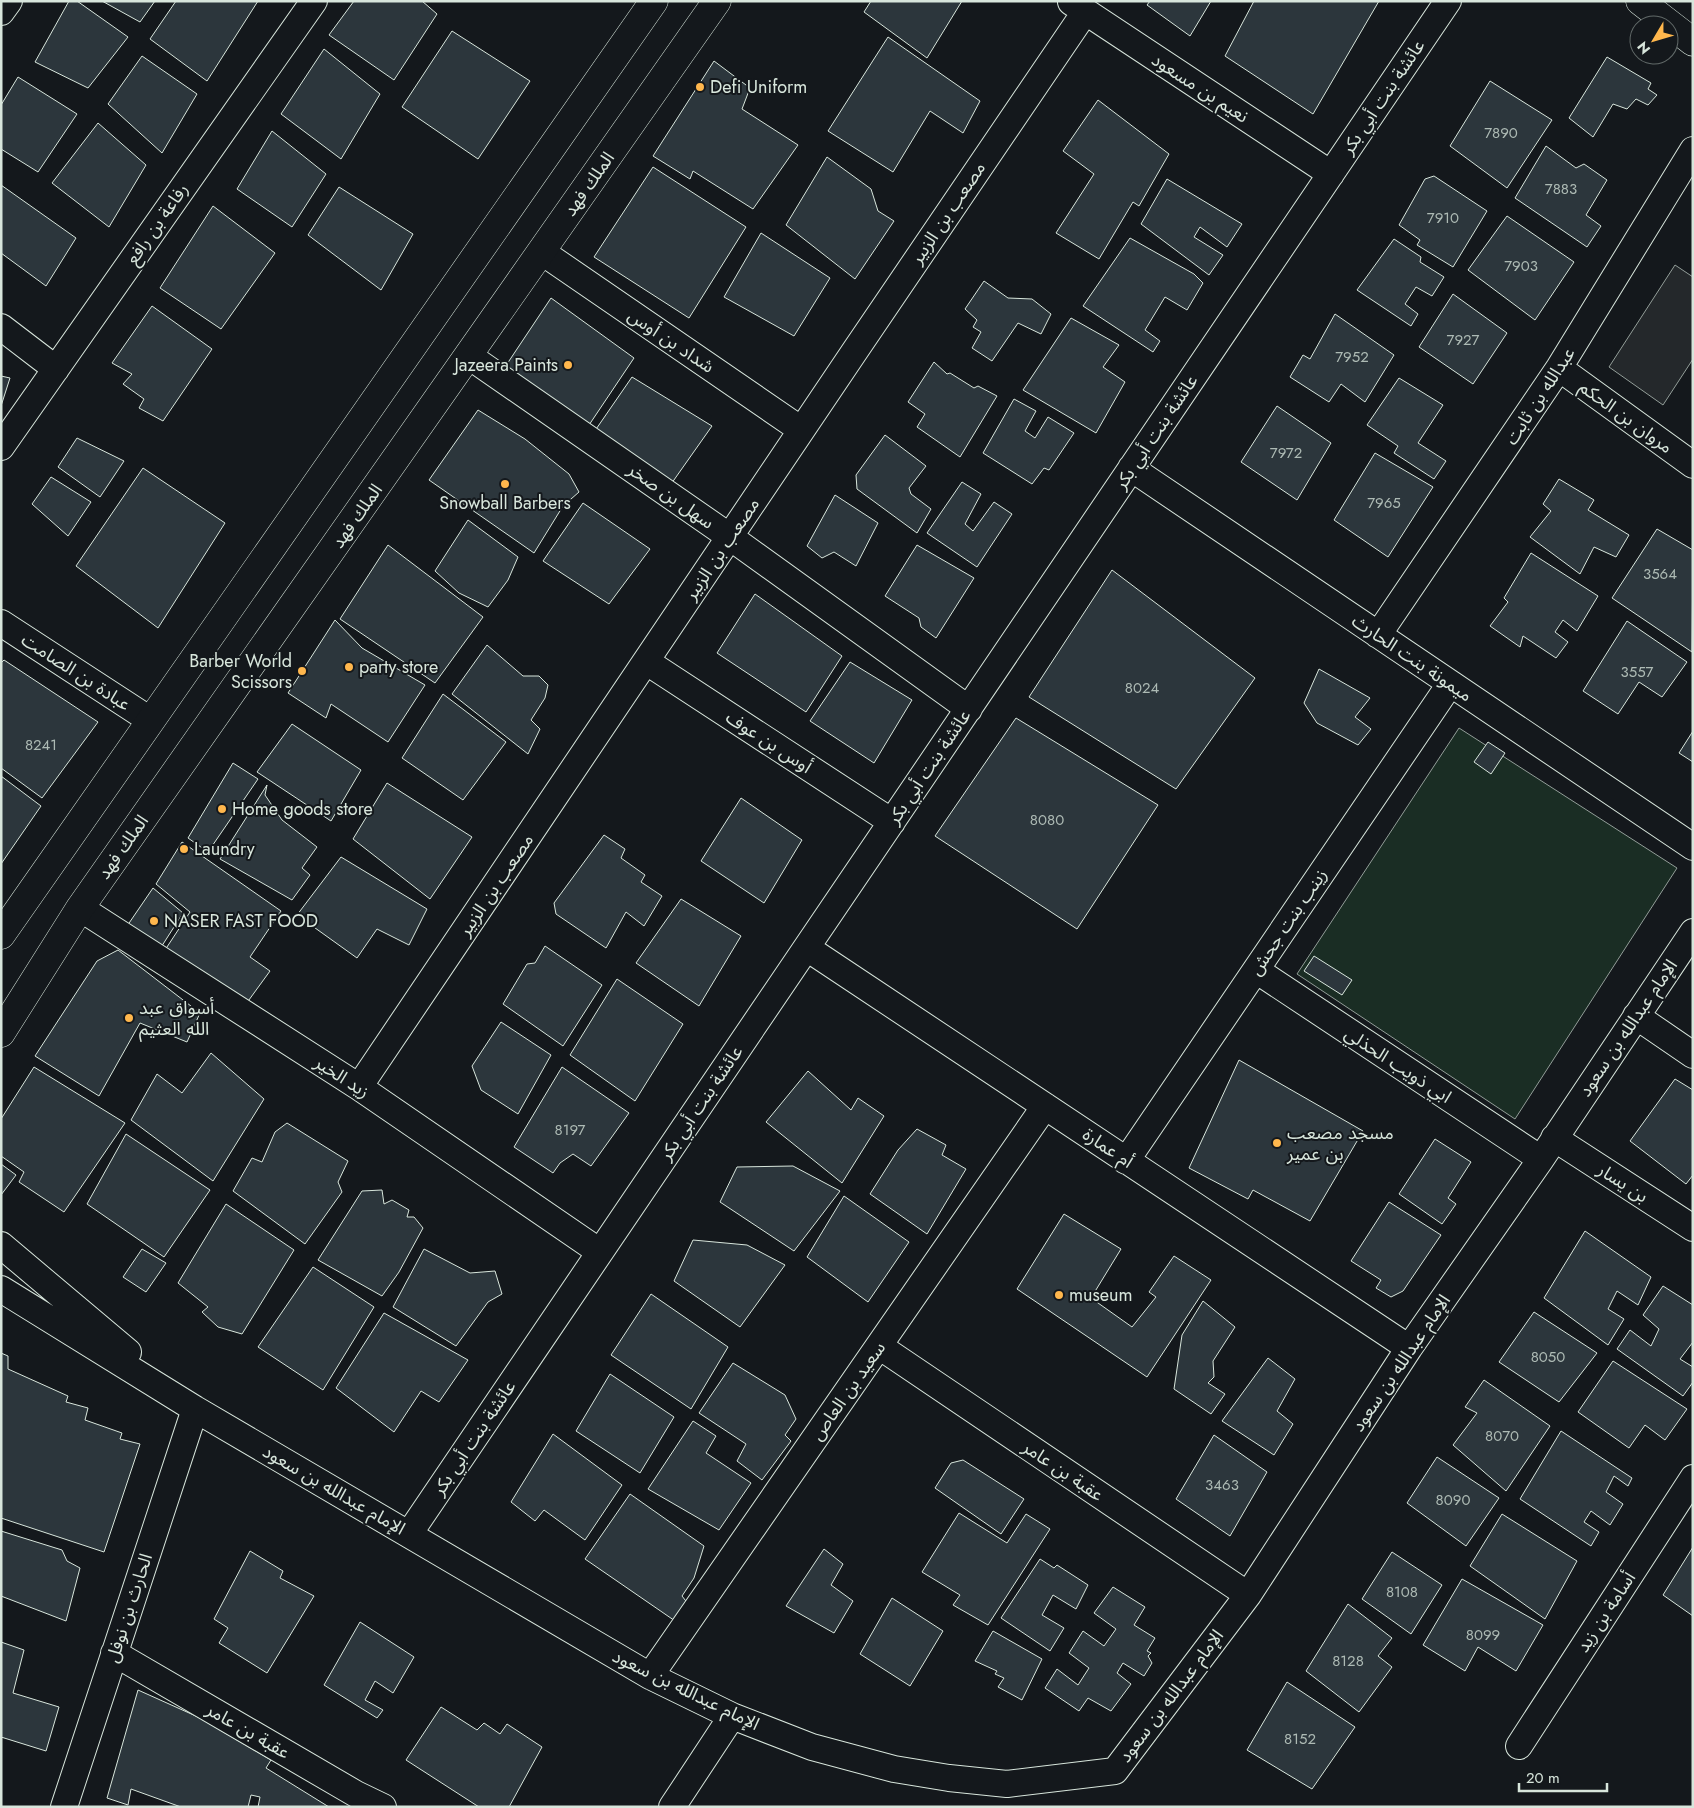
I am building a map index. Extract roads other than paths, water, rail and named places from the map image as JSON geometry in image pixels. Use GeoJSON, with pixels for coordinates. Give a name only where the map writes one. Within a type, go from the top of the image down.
{"type":"FeatureCollection","features":[{"type":"Feature","properties":{"kind":"street"},"geometry":{"type":"LineString","coordinates":[[1,12],[9,1]]}},
{"type":"Feature","properties":{"kind":"street","name":"رفاعة بن رافع"},"geometry":{"type":"LineString","coordinates":[[1,447],[314,1]]}},
{"type":"Feature","properties":{"kind":"street"},"geometry":{"type":"LineString","coordinates":[[4,925],[654,1]]}},
{"type":"Feature","properties":{"kind":"street","name":"الملك فهد"},"geometry":{"type":"LineString","coordinates":[[1,1033],[80,908],[717,1]]}},
{"type":"Feature","properties":{"kind":"street","name":"عائشة بنت أبي بكر"},"geometry":{"type":"LineString","coordinates":[[409,1534],[1448,1]]}},
{"type":"Feature","properties":{"kind":"street"},"geometry":{"type":"LineString","coordinates":[[1640,1],[1693,42]]}},
{"type":"Feature","properties":{"kind":"street","name":"نعيم بن مسعود"},"geometry":{"type":"LineString","coordinates":[[1078,6],[1331,174]]}},
{"type":"Feature","properties":{"kind":"street","name":"مصعب بن الزبير"},"geometry":{"type":"LineString","coordinates":[[359,1087],[730,538],[1078,6]]}},
{"type":"Feature","properties":{"kind":"street","name":"عبدالله بن ثابت"},"geometry":{"type":"LineString","coordinates":[[1378,636],[1559,368],[1693,150]]}},
{"type":"Feature","properties":{"kind":"street","name":"شداد بن أوس"},"geometry":{"type":"LineString","coordinates":[[542,252],[800,429]]}},
{"type":"Feature","properties":{"kind":"street"},"geometry":{"type":"LineString","coordinates":[[1,327],[56,368]]}},
{"type":"Feature","properties":{"kind":"street","name":"سهل بن صخر"},"geometry":{"type":"LineString","coordinates":[[469,356],[730,538],[969,709]]}},
{"type":"Feature","properties":{"kind":"street","name":"مروان بن الحكم"},"geometry":{"type":"LineString","coordinates":[[1559,368],[1693,465]]}},
{"type":"Feature","properties":{"kind":"street","name":"ميمونة بنت الحارث"},"geometry":{"type":"LineString","coordinates":[[1131,468],[1693,847]]}},
{"type":"Feature","properties":{"kind":"street","name":"عبادة بن الصامت"},"geometry":{"type":"LineString","coordinates":[[1,623],[150,720]]}},
{"type":"Feature","properties":{"kind":"street","name":"أوس بن عوف"},"geometry":{"type":"LineString","coordinates":[[647,662],[892,822]]}},
{"type":"Feature","properties":{"kind":"street","name":"زينب بنت جحش"},"geometry":{"type":"LineString","coordinates":[[1126,1161],[1450,684]]}},
{"type":"Feature","properties":{"kind":"street","name":"زيد الخير"},"geometry":{"type":"LineString","coordinates":[[80,908],[359,1087],[600,1252]]}},
{"type":"Feature","properties":{"kind":"street","name":"الإمام عبدالله بن سعود"},"geometry":{"type":"LineString","coordinates":[[1,1289],[195,1409],[650,1676],[732,1716],[812,1747],[894,1769],[949,1778],[1007,1784],[1115,1771],[1248,1595],[1409,1348],[1548,1148],[1693,932]]}},
{"type":"Feature","properties":{"kind":"street","name":"أم عمارة"},"geometry":{"type":"LineString","coordinates":[[807,948],[1409,1348]]}},
{"type":"Feature","properties":{"kind":"street","name":"ابي ذويب الحذلي"},"geometry":{"type":"LineString","coordinates":[[1256,970],[1548,1148]]}},
{"type":"Feature","properties":{"kind":"street"},"geometry":{"type":"LineString","coordinates":[[1636,1016],[1693,1055]]}},
{"type":"Feature","properties":{"kind":"street","name":"سعيد بن العاص"},"geometry":{"type":"LineString","coordinates":[[650,1676],[1045,1106]]}},
{"type":"Feature","properties":{"kind":"street","name":"بن يسار"},"geometry":{"type":"LineString","coordinates":[[1548,1148],[1693,1228]]}},
{"type":"Feature","properties":{"kind":"street","name":"الإمام عبدالله بن سعود"},"geometry":{"type":"LineString","coordinates":[[1,1245],[195,1409]]}},
{"type":"Feature","properties":{"kind":"street","name":"عقبة بن عامر"},"geometry":{"type":"LineString","coordinates":[[879,1346],[1248,1595]]}},
{"type":"Feature","properties":{"kind":"street","name":"الحارث بن نوفل"},"geometry":{"type":"LineString","coordinates":[[64,1807],[195,1409]]}},
{"type":"Feature","properties":{"kind":"street","name":"أسامة بن زيد"},"geometry":{"type":"LineString","coordinates":[[1519,1746],[1693,1478]]}},
{"type":"Feature","properties":{"kind":"street","name":"عقبة بن عامر"},"geometry":{"type":"LineString","coordinates":[[114,1653],[354,1800],[383,1807]]}},
{"type":"Feature","properties":{"kind":"street"},"geometry":{"type":"LineString","coordinates":[[672,1807],[732,1716]]}},
{"type":"Feature","properties":{"kind":"place","name":"Defi Uniform"},"geometry":{"type":"Point","coordinates":[700,87]}},
{"type":"Feature","properties":{"kind":"place","name":"Jazeera Paints"},"geometry":{"type":"Point","coordinates":[568,365]}},
{"type":"Feature","properties":{"kind":"place","name":"Snowball Barbers"},"geometry":{"type":"Point","coordinates":[505,484]}},
{"type":"Feature","properties":{"kind":"place","name":"party store"},"geometry":{"type":"Point","coordinates":[349,667]}},
{"type":"Feature","properties":{"kind":"place","name":"Barber World Scissors"},"geometry":{"type":"Point","coordinates":[302,671]}},
{"type":"Feature","properties":{"kind":"place","name":"Home goods store"},"geometry":{"type":"Point","coordinates":[222,809]}},
{"type":"Feature","properties":{"kind":"place","name":"Laundry"},"geometry":{"type":"Point","coordinates":[184,849]}},
{"type":"Feature","properties":{"kind":"place","name":"NASER FAST FOOD"},"geometry":{"type":"Point","coordinates":[154,921]}},
{"type":"Feature","properties":{"kind":"place","name":"أسواق عبد الله العثيم"},"geometry":{"type":"Point","coordinates":[129,1018]}},
{"type":"Feature","properties":{"kind":"place","name":"مسجد مصعب بن عمير"},"geometry":{"type":"Point","coordinates":[1277,1143]}},
{"type":"Feature","properties":{"kind":"place","name":"museum"},"geometry":{"type":"Point","coordinates":[1059,1295]}}]}
